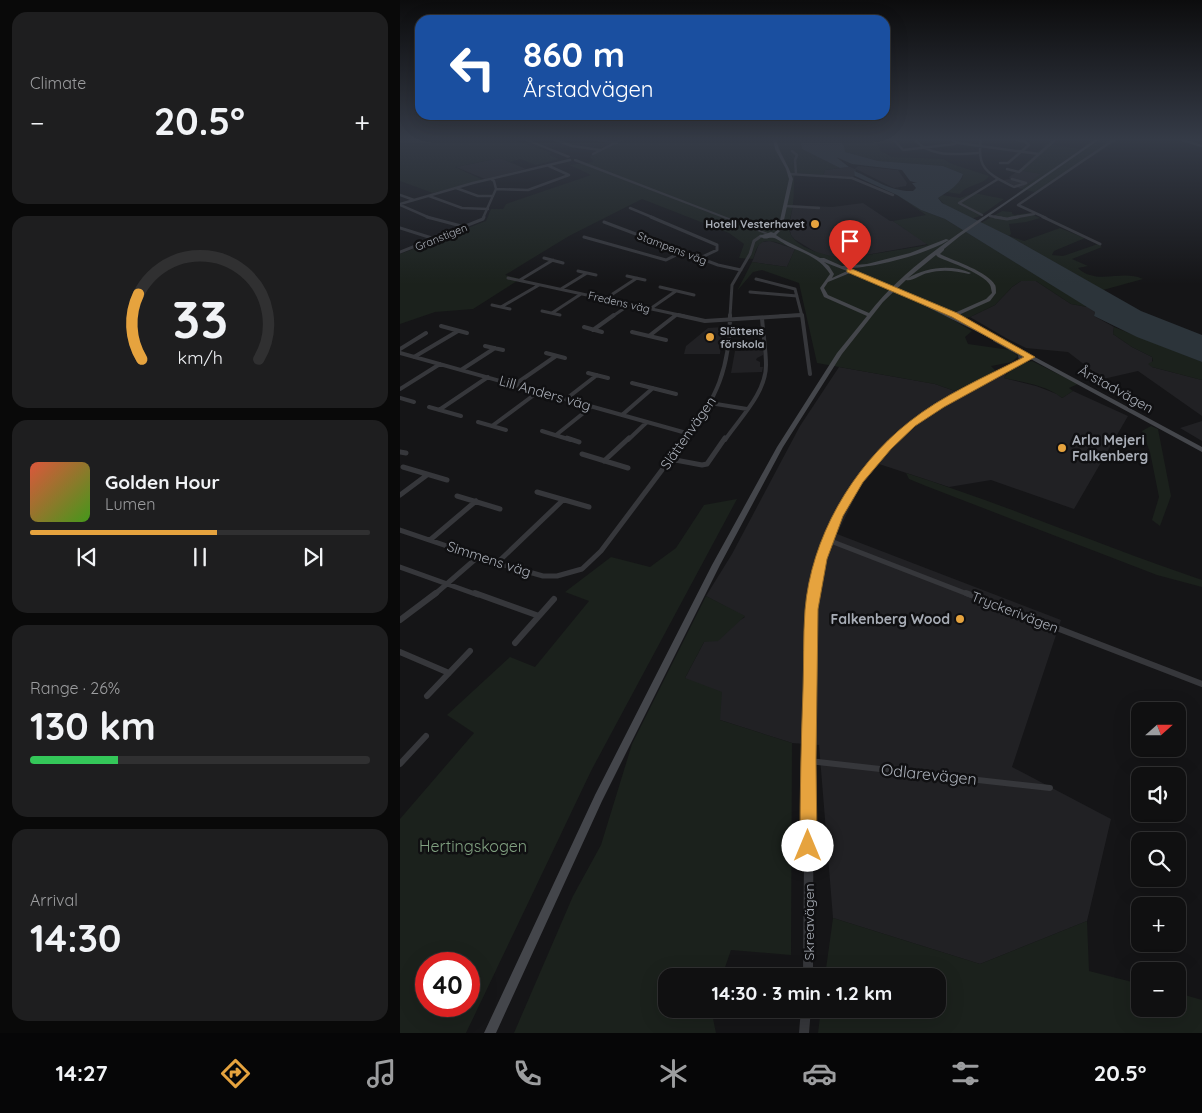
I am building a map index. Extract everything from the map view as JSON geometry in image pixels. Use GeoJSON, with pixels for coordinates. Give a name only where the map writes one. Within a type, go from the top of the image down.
{"type":"FeatureCollection","features":[{"type":"Feature","properties":{"kind":"main road"},"geometry":{"type":"LineString","coordinates":[[761,236],[774,235],[779,231],[788,187]]}},
{"type":"Feature","properties":{"kind":"main road"},"geometry":{"type":"LineString","coordinates":[[490,1033],[598,798],[716,565],[780,447],[840,353],[869,315],[898,284],[982,217],[1027,187]]}},
{"type":"Feature","properties":{"kind":"main road"},"geometry":{"type":"LineString","coordinates":[[767,236],[780,227]]}},
{"type":"Feature","properties":{"kind":"main road"},"geometry":{"type":"LineString","coordinates":[[840,267],[865,265],[924,250],[960,234]]}},
{"type":"Feature","properties":{"kind":"main road","name":"Årstadvägen"},"geometry":{"type":"LineString","coordinates":[[774,235],[809,254]]}},
{"type":"Feature","properties":{"kind":"main road","name":"Årstadvägen"},"geometry":{"type":"LineString","coordinates":[[767,236],[952,316],[1202,450]]}},
{"type":"Feature","properties":{"kind":"main road"},"geometry":{"type":"LineString","coordinates":[[943,247],[938,253],[940,256],[976,272],[989,280],[995,289],[991,297],[952,316]]}},
{"type":"Feature","properties":{"kind":"main road"},"geometry":{"type":"LineString","coordinates":[[809,254],[831,271],[832,274],[822,288],[826,296],[869,315]]}},
{"type":"Feature","properties":{"kind":"main road"},"geometry":{"type":"LineString","coordinates":[[862,276],[854,270],[865,265]]}},
{"type":"Feature","properties":{"kind":"main road"},"geometry":{"type":"LineString","coordinates":[[898,284],[920,273],[938,270],[962,271],[989,280]]}},
{"type":"Feature","properties":{"kind":"main road"},"geometry":{"type":"LineString","coordinates":[[827,281],[850,271]]}},
{"type":"Feature","properties":{"kind":"main road","name":"Årstadvägen"},"geometry":{"type":"LineString","coordinates":[[952,316],[1018,350]]}},
{"type":"Feature","properties":{"kind":"street"},"geometry":{"type":"LineString","coordinates":[[400,205],[459,187]]}},
{"type":"Feature","properties":{"kind":"street"},"geometry":{"type":"LineString","coordinates":[[428,196],[462,208],[488,208],[496,189],[528,190],[536,187]]}},
{"type":"Feature","properties":{"kind":"street"},"geometry":{"type":"LineString","coordinates":[[645,187],[767,236]]}},
{"type":"Feature","properties":{"kind":"street"},"geometry":{"type":"LineString","coordinates":[[873,187],[893,196]]}},
{"type":"Feature","properties":{"kind":"street"},"geometry":{"type":"LineString","coordinates":[[982,217],[959,203],[985,187]]}},
{"type":"Feature","properties":{"kind":"street"},"geometry":{"type":"LineString","coordinates":[[1044,187],[1018,205],[1100,244]]}},
{"type":"Feature","properties":{"kind":"street"},"geometry":{"type":"LineString","coordinates":[[456,188],[478,196],[493,196]]}},
{"type":"Feature","properties":{"kind":"street"},"geometry":{"type":"LineString","coordinates":[[400,194],[414,200]]}},
{"type":"Feature","properties":{"kind":"street"},"geometry":{"type":"LineString","coordinates":[[400,205],[432,219],[465,227]]}},
{"type":"Feature","properties":{"kind":"street"},"geometry":{"type":"LineString","coordinates":[[785,206],[819,208]]}},
{"type":"Feature","properties":{"kind":"street","name":"Granstigen"},"geometry":{"type":"LineString","coordinates":[[400,252],[481,220],[486,216],[488,208]]}},
{"type":"Feature","properties":{"kind":"street"},"geometry":{"type":"LineString","coordinates":[[630,208],[717,245],[717,250],[699,258]]}},
{"type":"Feature","properties":{"kind":"street"},"geometry":{"type":"LineString","coordinates":[[990,216],[1007,219],[1034,214]]}},
{"type":"Feature","properties":{"kind":"street"},"geometry":{"type":"LineString","coordinates":[[724,218],[761,236]]}},
{"type":"Feature","properties":{"kind":"street","name":"Stampens väg"},"geometry":{"type":"LineString","coordinates":[[604,222],[726,268],[741,270]]}},
{"type":"Feature","properties":{"kind":"street"},"geometry":{"type":"LineString","coordinates":[[400,228],[435,239]]}},
{"type":"Feature","properties":{"kind":"street","name":"Slättenvägen"},"geometry":{"type":"LineString","coordinates":[[601,551],[690,434],[710,403],[722,376],[730,343],[732,285],[754,243],[761,236]]}},
{"type":"Feature","properties":{"kind":"street"},"geometry":{"type":"LineString","coordinates":[[754,243],[767,236]]}},
{"type":"Feature","properties":{"kind":"street"},"geometry":{"type":"LineString","coordinates":[[584,237],[666,260],[682,252]]}},
{"type":"Feature","properties":{"kind":"street"},"geometry":{"type":"LineString","coordinates":[[544,258],[563,262]]}},
{"type":"Feature","properties":{"kind":"street"},"geometry":{"type":"LineString","coordinates":[[520,280],[553,260]]}},
{"type":"Feature","properties":{"kind":"street"},"geometry":{"type":"LineString","coordinates":[[578,271],[596,275]]}},
{"type":"Feature","properties":{"kind":"street"},"geometry":{"type":"LineString","coordinates":[[561,289],[587,273]]}},
{"type":"Feature","properties":{"kind":"street"},"geometry":{"type":"LineString","coordinates":[[627,276],[645,280]]}},
{"type":"Feature","properties":{"kind":"street","name":"Fredens väg"},"geometry":{"type":"LineString","coordinates":[[508,278],[705,321],[802,315]]}},
{"type":"Feature","properties":{"kind":"street"},"geometry":{"type":"LineString","coordinates":[[605,299],[636,278]]}},
{"type":"Feature","properties":{"kind":"street"},"geometry":{"type":"LineString","coordinates":[[756,279],[795,289],[802,315],[810,374]]}},
{"type":"Feature","properties":{"kind":"street"},"geometry":{"type":"LineString","coordinates":[[501,307],[540,284]]}},
{"type":"Feature","properties":{"kind":"street"},"geometry":{"type":"LineString","coordinates":[[660,287],[694,295]]}},
{"type":"Feature","properties":{"kind":"street"},"geometry":{"type":"LineString","coordinates":[[650,309],[676,291]]}},
{"type":"Feature","properties":{"kind":"street"},"geometry":{"type":"LineString","coordinates":[[750,292],[797,296]]}},
{"type":"Feature","properties":{"kind":"street"},"geometry":{"type":"LineString","coordinates":[[552,313],[581,294]]}},
{"type":"Feature","properties":{"kind":"street"},"geometry":{"type":"LineString","coordinates":[[492,305],[510,309]]}},
{"type":"Feature","properties":{"kind":"street"},"geometry":{"type":"LineString","coordinates":[[593,330],[629,305]]}},
{"type":"Feature","properties":{"kind":"street"},"geometry":{"type":"LineString","coordinates":[[542,310],[560,315]]}},
{"type":"Feature","properties":{"kind":"street"},"geometry":{"type":"LineString","coordinates":[[650,336],[676,315]]}},
{"type":"Feature","properties":{"kind":"street"},"geometry":{"type":"LineString","coordinates":[[670,459],[702,465],[707,464],[760,390],[766,374],[762,318]]}},
{"type":"Feature","properties":{"kind":"street"},"geometry":{"type":"LineString","coordinates":[[441,326],[467,333]]}},
{"type":"Feature","properties":{"kind":"street"},"geometry":{"type":"LineString","coordinates":[[584,327],[602,332]]}},
{"type":"Feature","properties":{"kind":"street"},"geometry":{"type":"LineString","coordinates":[[414,356],[458,331]]}},
{"type":"Feature","properties":{"kind":"street"},"geometry":{"type":"LineString","coordinates":[[632,332],[666,340]]}},
{"type":"Feature","properties":{"kind":"street"},"geometry":{"type":"LineString","coordinates":[[400,349],[426,333]]}},
{"type":"Feature","properties":{"kind":"street"},"geometry":{"type":"LineString","coordinates":[[994,339],[1020,354],[1021,362]]}},
{"type":"Feature","properties":{"kind":"street"},"geometry":{"type":"LineString","coordinates":[[485,346],[503,350]]}},
{"type":"Feature","properties":{"kind":"street"},"geometry":{"type":"LineString","coordinates":[[461,370],[495,348]]}},
{"type":"Feature","properties":{"kind":"street","name":"Lill Anders väg"},"geometry":{"type":"LineString","coordinates":[[400,353],[690,434]]}},
{"type":"Feature","properties":{"kind":"street"},"geometry":{"type":"LineString","coordinates":[[546,353],[565,358]]}},
{"type":"Feature","properties":{"kind":"street"},"geometry":{"type":"LineString","coordinates":[[514,385],[556,356]]}},
{"type":"Feature","properties":{"kind":"street","name":"Skreavägen"},"geometry":{"type":"LineString","coordinates":[[808,968],[808,760],[811,616],[815,585],[828,540],[838,516],[858,482],[887,447],[912,424],[941,404],[1031,357]]}},
{"type":"Feature","properties":{"kind":"street"},"geometry":{"type":"LineString","coordinates":[[400,389],[440,364]]}},
{"type":"Feature","properties":{"kind":"street"},"geometry":{"type":"LineString","coordinates":[[588,373],[608,378]]}},
{"type":"Feature","properties":{"kind":"street"},"geometry":{"type":"LineString","coordinates":[[566,400],[597,375]]}},
{"type":"Feature","properties":{"kind":"street"},"geometry":{"type":"LineString","coordinates":[[440,410],[488,377]]}},
{"type":"Feature","properties":{"kind":"street"},"geometry":{"type":"LineString","coordinates":[[632,383],[676,394]]}},
{"type":"Feature","properties":{"kind":"street"},"geometry":{"type":"LineString","coordinates":[[622,415],[653,388]]}},
{"type":"Feature","properties":{"kind":"street"},"geometry":{"type":"LineString","coordinates":[[492,426],[538,392]]}},
{"type":"Feature","properties":{"kind":"street"},"geometry":{"type":"LineString","coordinates":[[400,398],[414,402]]}},
{"type":"Feature","properties":{"kind":"street"},"geometry":{"type":"LineString","coordinates":[[710,403],[747,409]]}},
{"type":"Feature","properties":{"kind":"street"},"geometry":{"type":"LineString","coordinates":[[556,435],[591,406]]}},
{"type":"Feature","properties":{"kind":"street"},"geometry":{"type":"LineString","coordinates":[[430,407],[460,416]]}},
{"type":"Feature","properties":{"kind":"street"},"geometry":{"type":"LineString","coordinates":[[478,422],[506,430]]}},
{"type":"Feature","properties":{"kind":"street"},"geometry":{"type":"LineString","coordinates":[[604,461],[647,422]]}},
{"type":"Feature","properties":{"kind":"street"},"geometry":{"type":"LineString","coordinates":[[542,430],[579,442]]}},
{"type":"Feature","properties":{"kind":"street"},"geometry":{"type":"LineString","coordinates":[[400,452],[406,454]]}},
{"type":"Feature","properties":{"kind":"street"},"geometry":{"type":"LineString","coordinates":[[582,454],[628,468]]}},
{"type":"Feature","properties":{"kind":"street"},"geometry":{"type":"LineString","coordinates":[[404,467],[447,480]]}},
{"type":"Feature","properties":{"kind":"street"},"geometry":{"type":"LineString","coordinates":[[400,495],[427,475]]}},
{"type":"Feature","properties":{"kind":"street"},"geometry":{"type":"LineString","coordinates":[[537,492],[588,507]]}},
{"type":"Feature","properties":{"kind":"street"},"geometry":{"type":"LineString","coordinates":[[457,496],[500,509]]}},
{"type":"Feature","properties":{"kind":"street"},"geometry":{"type":"LineString","coordinates":[[497,563],[563,500]]}},
{"type":"Feature","properties":{"kind":"street"},"geometry":{"type":"LineString","coordinates":[[430,540],[476,502]]}},
{"type":"Feature","properties":{"kind":"street","name":"Simmens väg"},"geometry":{"type":"LineString","coordinates":[[400,530],[497,563],[543,576],[557,576],[582,569],[601,551]]}},
{"type":"Feature","properties":{"kind":"street","name":"Tryckerivägen"},"geometry":{"type":"LineString","coordinates":[[828,540],[1202,684]]}},
{"type":"Feature","properties":{"kind":"street"},"geometry":{"type":"LineString","coordinates":[[400,620],[479,556]]}},
{"type":"Feature","properties":{"kind":"street"},"geometry":{"type":"LineString","coordinates":[[400,567],[448,582],[539,616]]}},
{"type":"Feature","properties":{"kind":"street"},"geometry":{"type":"LineString","coordinates":[[515,643],[554,599]]}},
{"type":"Feature","properties":{"kind":"street"},"geometry":{"type":"LineString","coordinates":[[427,696],[470,651]]}},
{"type":"Feature","properties":{"kind":"street"},"geometry":{"type":"LineString","coordinates":[[400,652],[449,673]]}},
{"type":"Feature","properties":{"kind":"street"},"geometry":{"type":"LineString","coordinates":[[402,760],[426,736]]}},
{"type":"Feature","properties":{"kind":"street","name":"Odlarevägen"},"geometry":{"type":"LineString","coordinates":[[808,760],[1050,788]]}},
{"type":"Feature","properties":{"kind":"street"},"geometry":{"type":"LineString","coordinates":[[804,1033],[805,1018]]}},
{"type":"Feature","properties":{"kind":"shaded area"},"geometry":{"type":"Polygon","coordinates":[[[880,187],[891,187],[905,191],[913,191],[916,188],[953,187],[938,198],[942,203],[1009,236],[1141,311],[1202,335],[1202,362],[1137,337],[1094,316],[1095,312],[945,219],[921,210],[897,195],[880,187]]]}},
{"type":"Feature","properties":{"kind":"shaded area"},"geometry":{"type":"Polygon","coordinates":[[[863,203],[928,244],[849,258],[836,258],[817,253],[794,239],[791,235],[789,227],[793,205],[832,207],[863,203]]]}},
{"type":"Feature","properties":{"kind":"shaded area"},"geometry":{"type":"Polygon","coordinates":[[[770,241],[795,249],[787,267],[752,262],[759,244],[770,241]]]}},
{"type":"Feature","properties":{"kind":"shaded area"},"geometry":{"type":"Polygon","coordinates":[[[1021,281],[1036,281],[1071,304],[1088,307],[1095,312],[1094,316],[1114,327],[1113,334],[1132,347],[1152,357],[1152,367],[1202,380],[1202,416],[1138,371],[1103,379],[1068,352],[1026,348],[970,317],[995,305],[1012,287],[1021,281]]]}},
{"type":"Feature","properties":{"kind":"shaded area","name":"Slättens förskola"},"geometry":{"type":"Polygon","coordinates":[[[723,327],[720,354],[684,354],[686,346],[708,328],[723,327]]]}},
{"type":"Feature","properties":{"kind":"shaded area"},"geometry":{"type":"Polygon","coordinates":[[[763,350],[763,355],[756,360],[760,362],[760,367],[763,367],[762,372],[731,373],[735,351],[763,350]]]}},
{"type":"Feature","properties":{"kind":"shaded area"},"geometry":{"type":"Polygon","coordinates":[[[839,367],[935,384],[955,391],[996,371],[1007,372],[1004,378],[1036,386],[1057,394],[1062,398],[1073,391],[1128,416],[1074,509],[991,480],[949,487],[879,464],[859,489],[837,534],[1061,620],[1012,767],[1111,819],[1087,921],[980,964],[833,918],[819,745],[792,743],[720,720],[685,678],[704,642],[745,617],[706,596],[732,554],[800,426],[839,367]]]}},
{"type":"Feature","properties":{"kind":"shaded area"},"geometry":{"type":"Polygon","coordinates":[[[1202,421],[1202,441],[1180,428],[1202,421]]]}},
{"type":"Feature","properties":{"kind":"green space"},"geometry":{"type":"Polygon","coordinates":[[[417,187],[455,187],[433,193],[417,187]]]}},
{"type":"Feature","properties":{"kind":"green space"},"geometry":{"type":"Polygon","coordinates":[[[555,187],[794,187],[789,222],[791,235],[797,242],[813,251],[849,258],[928,245],[893,221],[926,215],[897,195],[921,210],[945,219],[1088,307],[1071,304],[1036,281],[1021,281],[1012,287],[995,305],[970,317],[953,320],[972,331],[965,337],[968,344],[1010,350],[1018,356],[1012,362],[991,366],[996,371],[955,391],[935,384],[817,363],[799,283],[762,270],[753,272],[737,291],[752,262],[787,267],[795,249],[777,242],[767,241],[759,245],[753,259],[739,258],[744,244],[729,233],[642,199],[569,236],[505,275],[520,279],[473,309],[435,312],[400,324],[400,254],[486,221],[491,209],[503,209],[506,204],[555,187]]]}},
{"type":"Feature","properties":{"kind":"green space"},"geometry":{"type":"Polygon","coordinates":[[[952,187],[968,187],[960,194],[946,192],[952,187]]]}},
{"type":"Feature","properties":{"kind":"green space"},"geometry":{"type":"Polygon","coordinates":[[[1023,187],[1043,187],[1035,192],[1021,189],[1023,187]]]}},
{"type":"Feature","properties":{"kind":"green space"},"geometry":{"type":"Polygon","coordinates":[[[974,193],[1004,199],[980,216],[971,219],[946,206],[938,198],[942,195],[960,198],[974,193]]]}},
{"type":"Feature","properties":{"kind":"green space"},"geometry":{"type":"Polygon","coordinates":[[[1002,211],[1012,212],[1015,215],[1029,213],[1040,218],[1009,224],[1011,234],[1009,236],[981,223],[1002,211]]]}},
{"type":"Feature","properties":{"kind":"green space"},"geometry":{"type":"Polygon","coordinates":[[[1060,228],[1085,238],[1054,251],[1052,255],[1063,256],[1098,244],[1102,247],[1072,259],[1088,266],[1078,268],[1093,276],[1135,276],[1143,279],[1103,290],[1009,236],[1024,241],[1060,228]]]}},
{"type":"Feature","properties":{"kind":"green space"},"geometry":{"type":"Polygon","coordinates":[[[1114,327],[1202,362],[1202,380],[1152,367],[1148,364],[1153,361],[1152,357],[1132,347],[1113,334],[1114,327]]]}},
{"type":"Feature","properties":{"kind":"green space"},"geometry":{"type":"Polygon","coordinates":[[[1032,361],[1078,384],[1069,388],[1073,391],[1062,398],[1042,387],[1004,378],[1016,367],[1032,361]]]}},
{"type":"Feature","properties":{"kind":"green space"},"geometry":{"type":"Polygon","coordinates":[[[1151,426],[1158,429],[1171,496],[1160,526],[1152,520],[1159,497],[1150,452],[1142,431],[1151,426]]]}},
{"type":"Feature","properties":{"kind":"green space"},"geometry":{"type":"Polygon","coordinates":[[[906,473],[980,498],[1202,580],[1202,587],[1157,575],[926,486],[909,479],[906,473]]]}},
{"type":"Feature","properties":{"kind":"green space","name":"Hertingskogen"},"geometry":{"type":"Polygon","coordinates":[[[737,499],[591,771],[480,1004],[480,952],[415,952],[415,1017],[474,1017],[466,1033],[400,1033],[400,819],[474,733],[447,715],[510,657],[535,667],[589,601],[565,592],[611,557],[650,567],[676,548],[704,505],[737,499]]]}},
{"type":"Feature","properties":{"kind":"green space"},"geometry":{"type":"Polygon","coordinates":[[[706,596],[745,616],[718,641],[704,642],[685,678],[722,692],[720,720],[792,743],[791,955],[731,950],[725,968],[658,968],[658,1018],[713,1018],[716,1033],[514,1033],[573,896],[601,845],[632,744],[706,596]]]}},
{"type":"Feature","properties":{"kind":"green space"},"geometry":{"type":"Polygon","coordinates":[[[833,918],[980,964],[1087,921],[1089,971],[1131,982],[1131,1017],[1186,1017],[1186,995],[1202,1000],[1202,1033],[818,1033],[820,1018],[946,1018],[946,968],[826,968],[833,918]]]}},
{"type":"Feature","properties":{"kind":"place","name":"Hotell Vesterhavet"},"geometry":{"type":"Point","coordinates":[815,224]}},
{"type":"Feature","properties":{"kind":"place","name":"Slättens förskola"},"geometry":{"type":"Point","coordinates":[710,337]}},
{"type":"Feature","properties":{"kind":"place","name":"Arla Mejeri Falkenberg"},"geometry":{"type":"Point","coordinates":[1062,448]}},
{"type":"Feature","properties":{"kind":"place","name":"Falkenberg Wood"},"geometry":{"type":"Point","coordinates":[960,619]}},
{"type":"Feature","properties":{"kind":"route"},"geometry":{"type":"LineString","coordinates":[[808,846],[810,629],[815,585],[821,559],[838,516],[859,481],[887,447],[912,424],[941,404],[1031,357],[954,315],[850,271]]}}]}
